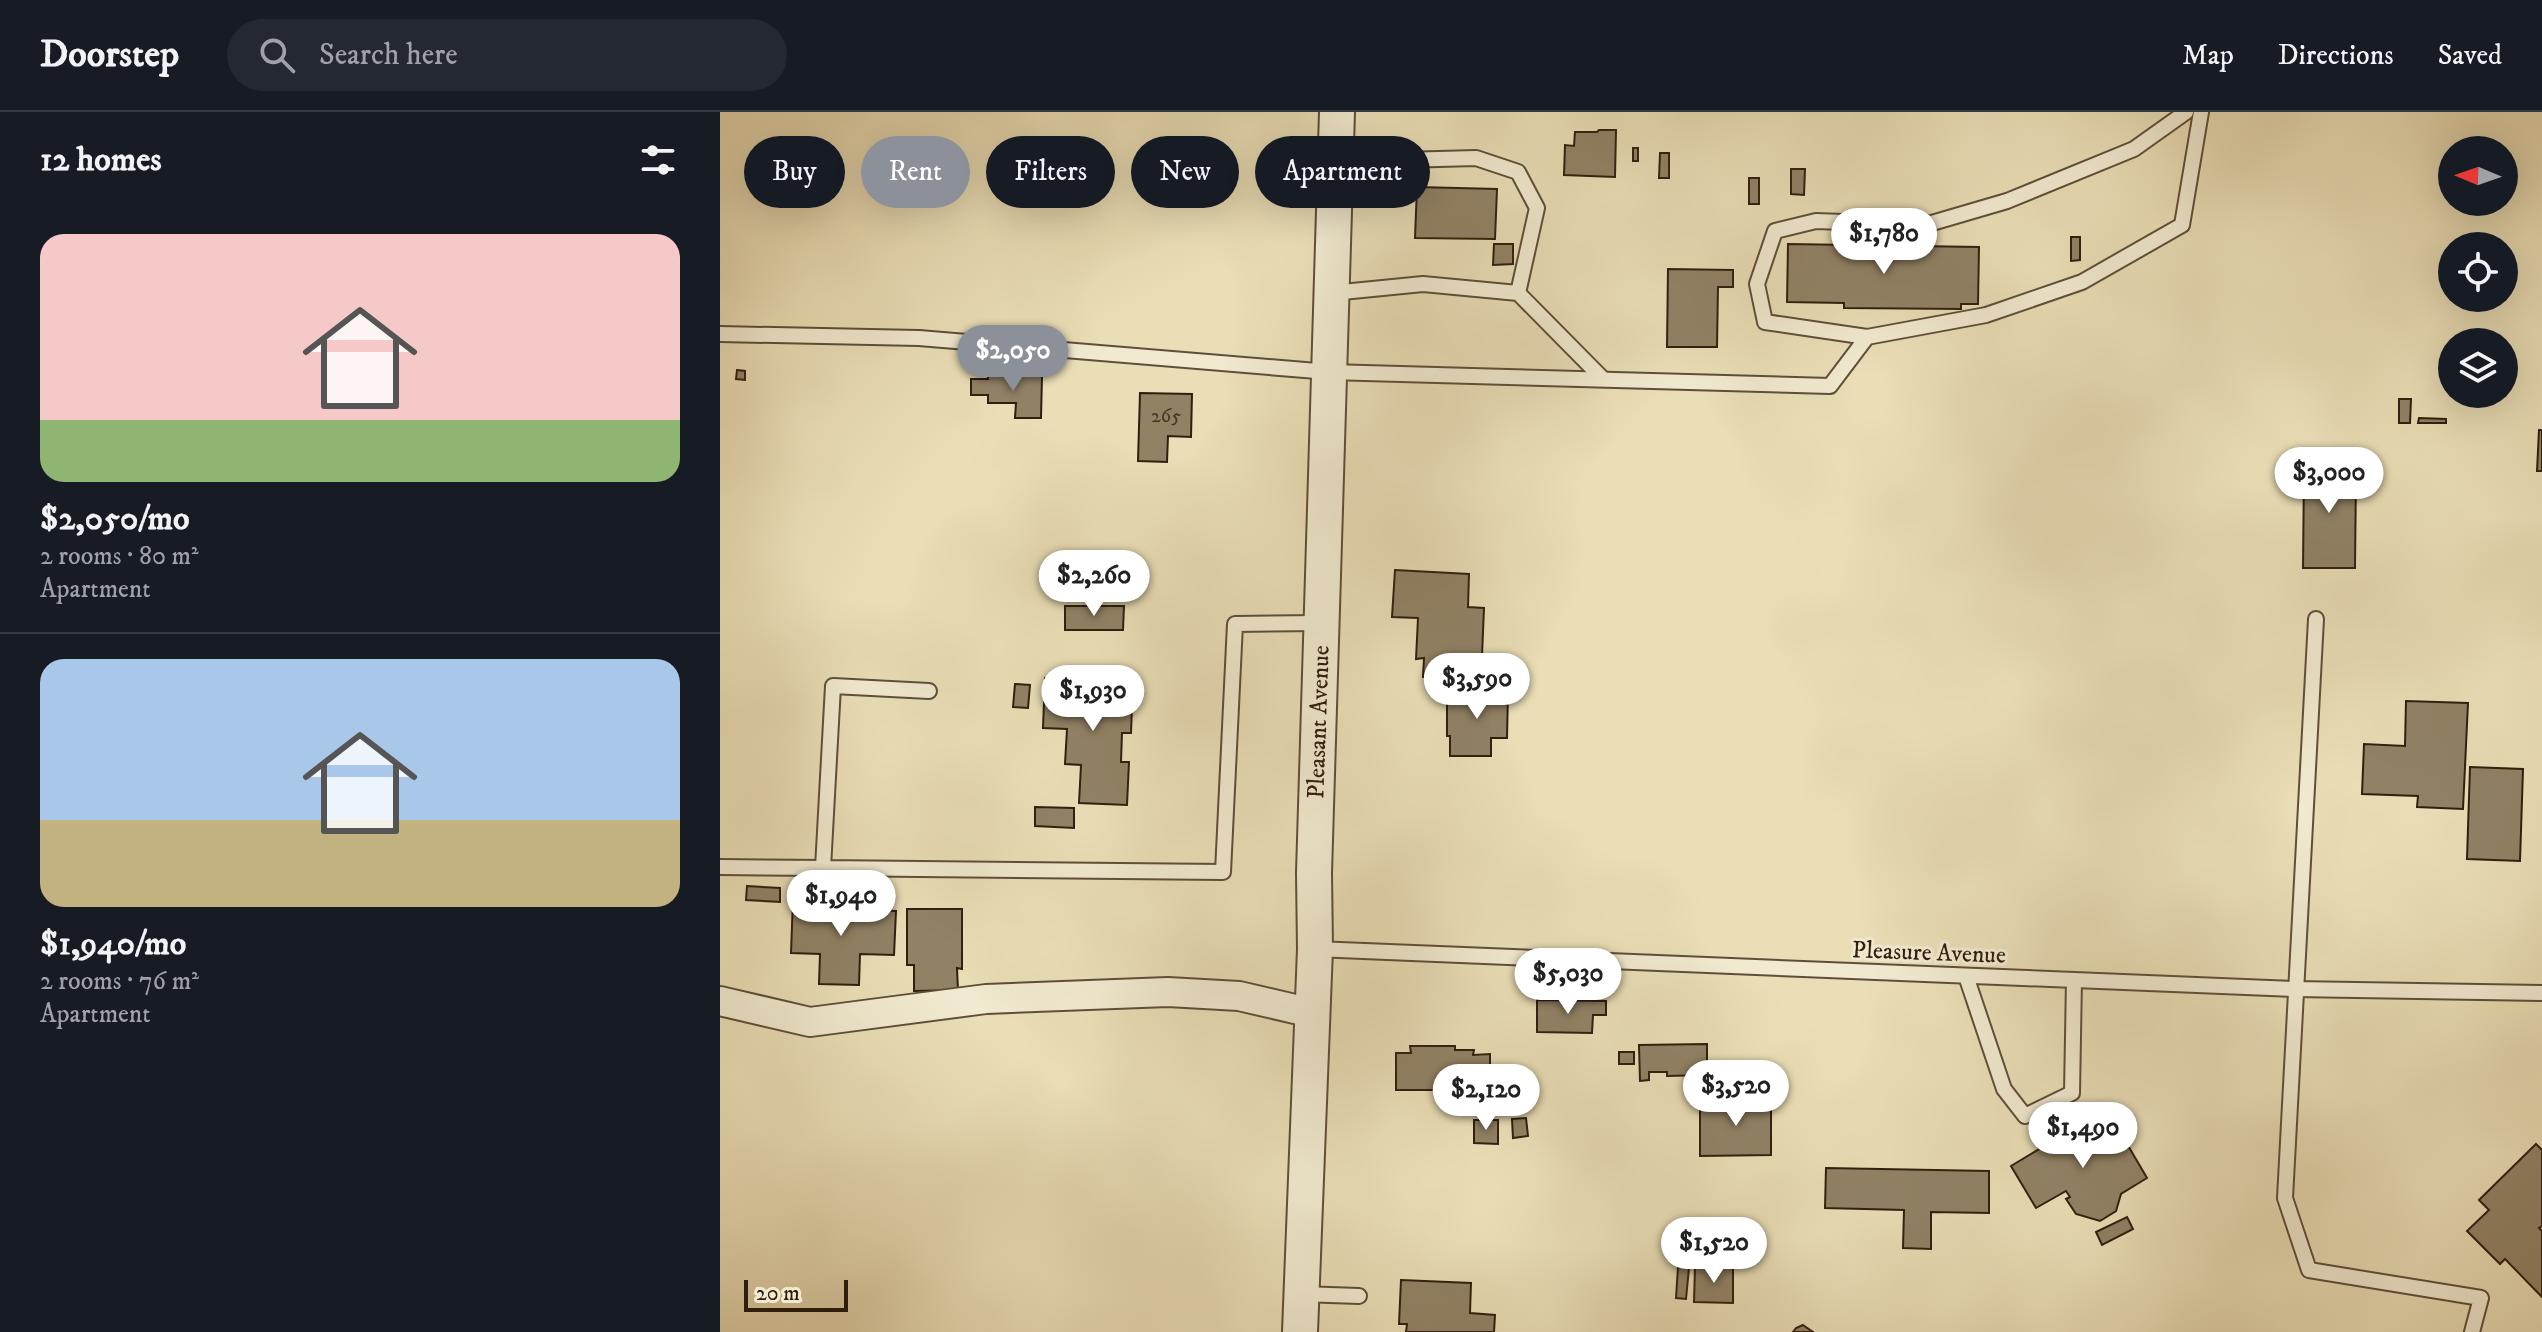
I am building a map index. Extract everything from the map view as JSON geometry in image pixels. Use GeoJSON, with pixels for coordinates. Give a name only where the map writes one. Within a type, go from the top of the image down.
{"type":"FeatureCollection","features":[{"type":"Feature","properties":{"kind":"street","name":"Pleasant Avenue"},"geometry":{"type":"LineString","coordinates":[[1336,136],[1337,112]]}},
{"type":"Feature","properties":{"kind":"street","name":"Pleasant Avenue"},"geometry":{"type":"LineString","coordinates":[[1300,1332],[1315,949],[1314,873],[1334,208]]}},
{"type":"Feature","properties":{"kind":"street"},"geometry":{"type":"LineString","coordinates":[[720,1001],[810,1022],[986,999],[1168,992],[1239,996],[1312,1013]]}},
{"type":"Feature","properties":{"kind":"lane"},"geometry":{"type":"LineString","coordinates":[[2186,112],[2134,149],[2007,201],[1925,225],[1816,221],[1775,231],[1757,284],[1765,322],[1867,337],[1986,315],[2082,282],[2182,225],[2201,112]]}},
{"type":"Feature","properties":{"kind":"lane"},"geometry":{"type":"LineString","coordinates":[[1430,159],[1476,158],[1518,172],[1537,208],[1518,293]]}},
{"type":"Feature","properties":{"kind":"lane"},"geometry":{"type":"LineString","coordinates":[[1332,294],[1423,284],[1518,293],[1603,379]]}},
{"type":"Feature","properties":{"kind":"lane"},"geometry":{"type":"LineString","coordinates":[[720,334],[919,338],[1329,372],[1830,386],[1867,337]]}},
{"type":"Feature","properties":{"kind":"lane"},"geometry":{"type":"LineString","coordinates":[[2316,619],[2285,1198],[2309,1270],[2481,1298],[2472,1332]]}},
{"type":"Feature","properties":{"kind":"lane"},"geometry":{"type":"LineString","coordinates":[[720,867],[1223,872],[1235,624],[1321,623]]}},
{"type":"Feature","properties":{"kind":"lane"},"geometry":{"type":"LineString","coordinates":[[823,868],[833,686],[929,691]]}},
{"type":"Feature","properties":{"kind":"lane","name":"Pleasure Avenue"},"geometry":{"type":"LineString","coordinates":[[1315,949],[2294,989],[2542,993]]}},
{"type":"Feature","properties":{"kind":"lane"},"geometry":{"type":"LineString","coordinates":[[1966,976],[2004,1089],[2025,1116],[2072,1093],[2074,980]]}},
{"type":"Feature","properties":{"kind":"lane"},"geometry":{"type":"LineString","coordinates":[[1301,1294],[1359,1296]]}},
{"type":"Feature","properties":{"kind":"building"},"geometry":{"type":"Polygon","coordinates":[[[1616,130],[1615,177],[1564,175],[1565,145],[1574,146],[1575,132],[1616,130]]]}},
{"type":"Feature","properties":{"kind":"building"},"geometry":{"type":"Polygon","coordinates":[[[1633,148],[1638,148],[1638,161],[1633,161],[1633,148]]]}},
{"type":"Feature","properties":{"kind":"building"},"geometry":{"type":"Polygon","coordinates":[[[1660,153],[1669,153],[1669,178],[1659,178],[1660,153]]]}},
{"type":"Feature","properties":{"kind":"building"},"geometry":{"type":"Polygon","coordinates":[[[1791,169],[1805,169],[1804,195],[1791,194],[1791,169]]]}},
{"type":"Feature","properties":{"kind":"building"},"geometry":{"type":"Polygon","coordinates":[[[1749,178],[1759,178],[1759,204],[1749,204],[1749,178]]]}},
{"type":"Feature","properties":{"kind":"building"},"geometry":{"type":"Polygon","coordinates":[[[1430,187],[1497,189],[1495,239],[1415,238],[1416,208],[1430,208],[1430,187]]]}},
{"type":"Feature","properties":{"kind":"building"},"geometry":{"type":"Polygon","coordinates":[[[2071,237],[2080,237],[2080,260],[2071,261],[2071,237]]]}},
{"type":"Feature","properties":{"kind":"building"},"geometry":{"type":"Polygon","coordinates":[[[1494,244],[1513,244],[1513,264],[1493,265],[1494,244]]]}},
{"type":"Feature","properties":{"kind":"building"},"geometry":{"type":"Polygon","coordinates":[[[1788,244],[1979,247],[1978,304],[1961,304],[1961,309],[1844,308],[1844,303],[1787,302],[1788,244]]]}},
{"type":"Feature","properties":{"kind":"building"},"geometry":{"type":"Polygon","coordinates":[[[1668,269],[1733,270],[1733,287],[1718,287],[1717,347],[1667,347],[1668,269]]]}},
{"type":"Feature","properties":{"kind":"building"},"geometry":{"type":"Polygon","coordinates":[[[737,370],[745,371],[745,380],[736,379],[737,370]]]}},
{"type":"Feature","properties":{"kind":"building"},"geometry":{"type":"Polygon","coordinates":[[[988,375],[1042,376],[1041,418],[1015,418],[1016,403],[988,403],[988,395],[971,395],[971,379],[988,379],[988,375]]]}},
{"type":"Feature","properties":{"kind":"building"},"geometry":{"type":"Polygon","coordinates":[[[1140,393],[1192,394],[1191,437],[1168,436],[1167,462],[1138,461],[1140,393]]]}},
{"type":"Feature","properties":{"kind":"building"},"geometry":{"type":"Polygon","coordinates":[[[2399,399],[2411,399],[2410,423],[2399,423],[2399,399]]]}},
{"type":"Feature","properties":{"kind":"building"},"geometry":{"type":"Polygon","coordinates":[[[2419,418],[2446,419],[2446,423],[2418,423],[2419,418]]]}},
{"type":"Feature","properties":{"kind":"building"},"geometry":{"type":"Polygon","coordinates":[[[2539,430],[2542,430],[2542,471],[2537,471],[2539,430]]]}},
{"type":"Feature","properties":{"kind":"building"},"geometry":{"type":"Polygon","coordinates":[[[2309,451],[2330,451],[2330,473],[2356,474],[2355,568],[2303,568],[2304,470],[2309,470],[2309,451]]]}},
{"type":"Feature","properties":{"kind":"building"},"geometry":{"type":"Polygon","coordinates":[[[1395,570],[1469,574],[1468,607],[1484,608],[1481,680],[1423,677],[1424,658],[1416,659],[1418,618],[1392,617],[1395,570]]]}},
{"type":"Feature","properties":{"kind":"building"},"geometry":{"type":"Polygon","coordinates":[[[1065,606],[1124,606],[1123,630],[1065,630],[1065,606]]]}},
{"type":"Feature","properties":{"kind":"building"},"geometry":{"type":"Polygon","coordinates":[[[1045,678],[1133,681],[1131,733],[1122,733],[1121,762],[1129,762],[1127,805],[1079,803],[1081,765],[1065,764],[1067,729],[1043,728],[1045,678]]]}},
{"type":"Feature","properties":{"kind":"building"},"geometry":{"type":"Polygon","coordinates":[[[1015,684],[1030,685],[1028,708],[1013,707],[1015,684]]]}},
{"type":"Feature","properties":{"kind":"building"},"geometry":{"type":"Polygon","coordinates":[[[1487,685],[1501,685],[1508,691],[1507,738],[1491,738],[1491,756],[1450,756],[1447,693],[1479,693],[1487,685]]]}},
{"type":"Feature","properties":{"kind":"building"},"geometry":{"type":"Polygon","coordinates":[[[2406,701],[2468,703],[2463,809],[2417,807],[2418,796],[2362,794],[2364,744],[2405,746],[2406,701]]]}},
{"type":"Feature","properties":{"kind":"building"},"geometry":{"type":"Polygon","coordinates":[[[2470,767],[2523,769],[2520,861],[2467,859],[2470,767]]]}},
{"type":"Feature","properties":{"kind":"building"},"geometry":{"type":"Polygon","coordinates":[[[1035,807],[1074,808],[1074,828],[1035,826],[1035,807]]]}},
{"type":"Feature","properties":{"kind":"building"},"geometry":{"type":"Polygon","coordinates":[[[747,886],[780,888],[780,902],[746,900],[747,886]]]}},
{"type":"Feature","properties":{"kind":"building"},"geometry":{"type":"Polygon","coordinates":[[[793,899],[823,900],[823,908],[896,911],[894,955],[860,954],[859,985],[819,984],[820,954],[791,953],[793,899]]]}},
{"type":"Feature","properties":{"kind":"building"},"geometry":{"type":"Polygon","coordinates":[[[907,909],[962,909],[962,969],[957,968],[958,990],[914,991],[914,965],[907,965],[907,909]]]}},
{"type":"Feature","properties":{"kind":"building"},"geometry":{"type":"Polygon","coordinates":[[[1537,1000],[1606,1001],[1606,1015],[1593,1015],[1592,1033],[1537,1032],[1537,1000]]]}},
{"type":"Feature","properties":{"kind":"building"},"geometry":{"type":"Polygon","coordinates":[[[1707,1044],[1707,1075],[1667,1076],[1667,1072],[1649,1072],[1649,1080],[1640,1081],[1639,1045],[1707,1044]]]}},
{"type":"Feature","properties":{"kind":"building"},"geometry":{"type":"Polygon","coordinates":[[[1410,1046],[1455,1046],[1455,1050],[1474,1050],[1473,1055],[1490,1054],[1490,1091],[1476,1091],[1476,1109],[1449,1109],[1449,1090],[1396,1090],[1396,1053],[1411,1053],[1410,1046]]]}},
{"type":"Feature","properties":{"kind":"building"},"geometry":{"type":"Polygon","coordinates":[[[1619,1052],[1634,1052],[1634,1064],[1619,1064],[1619,1052]]]}},
{"type":"Feature","properties":{"kind":"building"},"geometry":{"type":"Polygon","coordinates":[[[1771,1098],[1771,1155],[1700,1156],[1700,1106],[1712,1106],[1711,1099],[1771,1098]]]}},
{"type":"Feature","properties":{"kind":"building"},"geometry":{"type":"Polygon","coordinates":[[[1526,1118],[1528,1136],[1513,1138],[1512,1119],[1526,1118]]]}},
{"type":"Feature","properties":{"kind":"building"},"geometry":{"type":"Polygon","coordinates":[[[2086,1118],[2093,1129],[2104,1122],[2116,1125],[2147,1178],[2121,1194],[2116,1211],[2100,1221],[2076,1214],[2066,1199],[2070,1197],[2066,1191],[2036,1208],[2011,1166],[2054,1140],[2059,1149],[2069,1142],[2063,1132],[2086,1118]]]}},
{"type":"Feature","properties":{"kind":"building"},"geometry":{"type":"Polygon","coordinates":[[[1474,1120],[1498,1120],[1498,1144],[1474,1143],[1474,1120]]]}},
{"type":"Feature","properties":{"kind":"building"},"geometry":{"type":"Polygon","coordinates":[[[2536,1144],[2542,1150],[2542,1226],[2539,1228],[2542,1231],[2542,1297],[2505,1259],[2500,1264],[2467,1231],[2489,1210],[2479,1200],[2536,1144]]]}},
{"type":"Feature","properties":{"kind":"building"},"geometry":{"type":"Polygon","coordinates":[[[1826,1168],[1989,1171],[1989,1213],[1931,1212],[1931,1249],[1903,1248],[1904,1210],[1825,1208],[1826,1168]]]}},
{"type":"Feature","properties":{"kind":"building"},"geometry":{"type":"Polygon","coordinates":[[[2127,1217],[2133,1229],[2102,1245],[2096,1232],[2127,1217]]]}},
{"type":"Feature","properties":{"kind":"building"},"geometry":{"type":"Polygon","coordinates":[[[1678,1267],[1689,1268],[1686,1299],[1676,1298],[1678,1267]]]}},
{"type":"Feature","properties":{"kind":"building"},"geometry":{"type":"Polygon","coordinates":[[[1695,1267],[1733,1267],[1733,1303],[1694,1302],[1695,1267]]]}},
{"type":"Feature","properties":{"kind":"building"},"geometry":{"type":"Polygon","coordinates":[[[1401,1280],[1471,1283],[1470,1313],[1495,1315],[1494,1332],[1406,1332],[1407,1324],[1399,1324],[1401,1280]]]}},
{"type":"Feature","properties":{"kind":"building"},"geometry":{"type":"Polygon","coordinates":[[[1803,1325],[1813,1332],[1793,1332],[1796,1328],[1803,1325]]]}}]}
